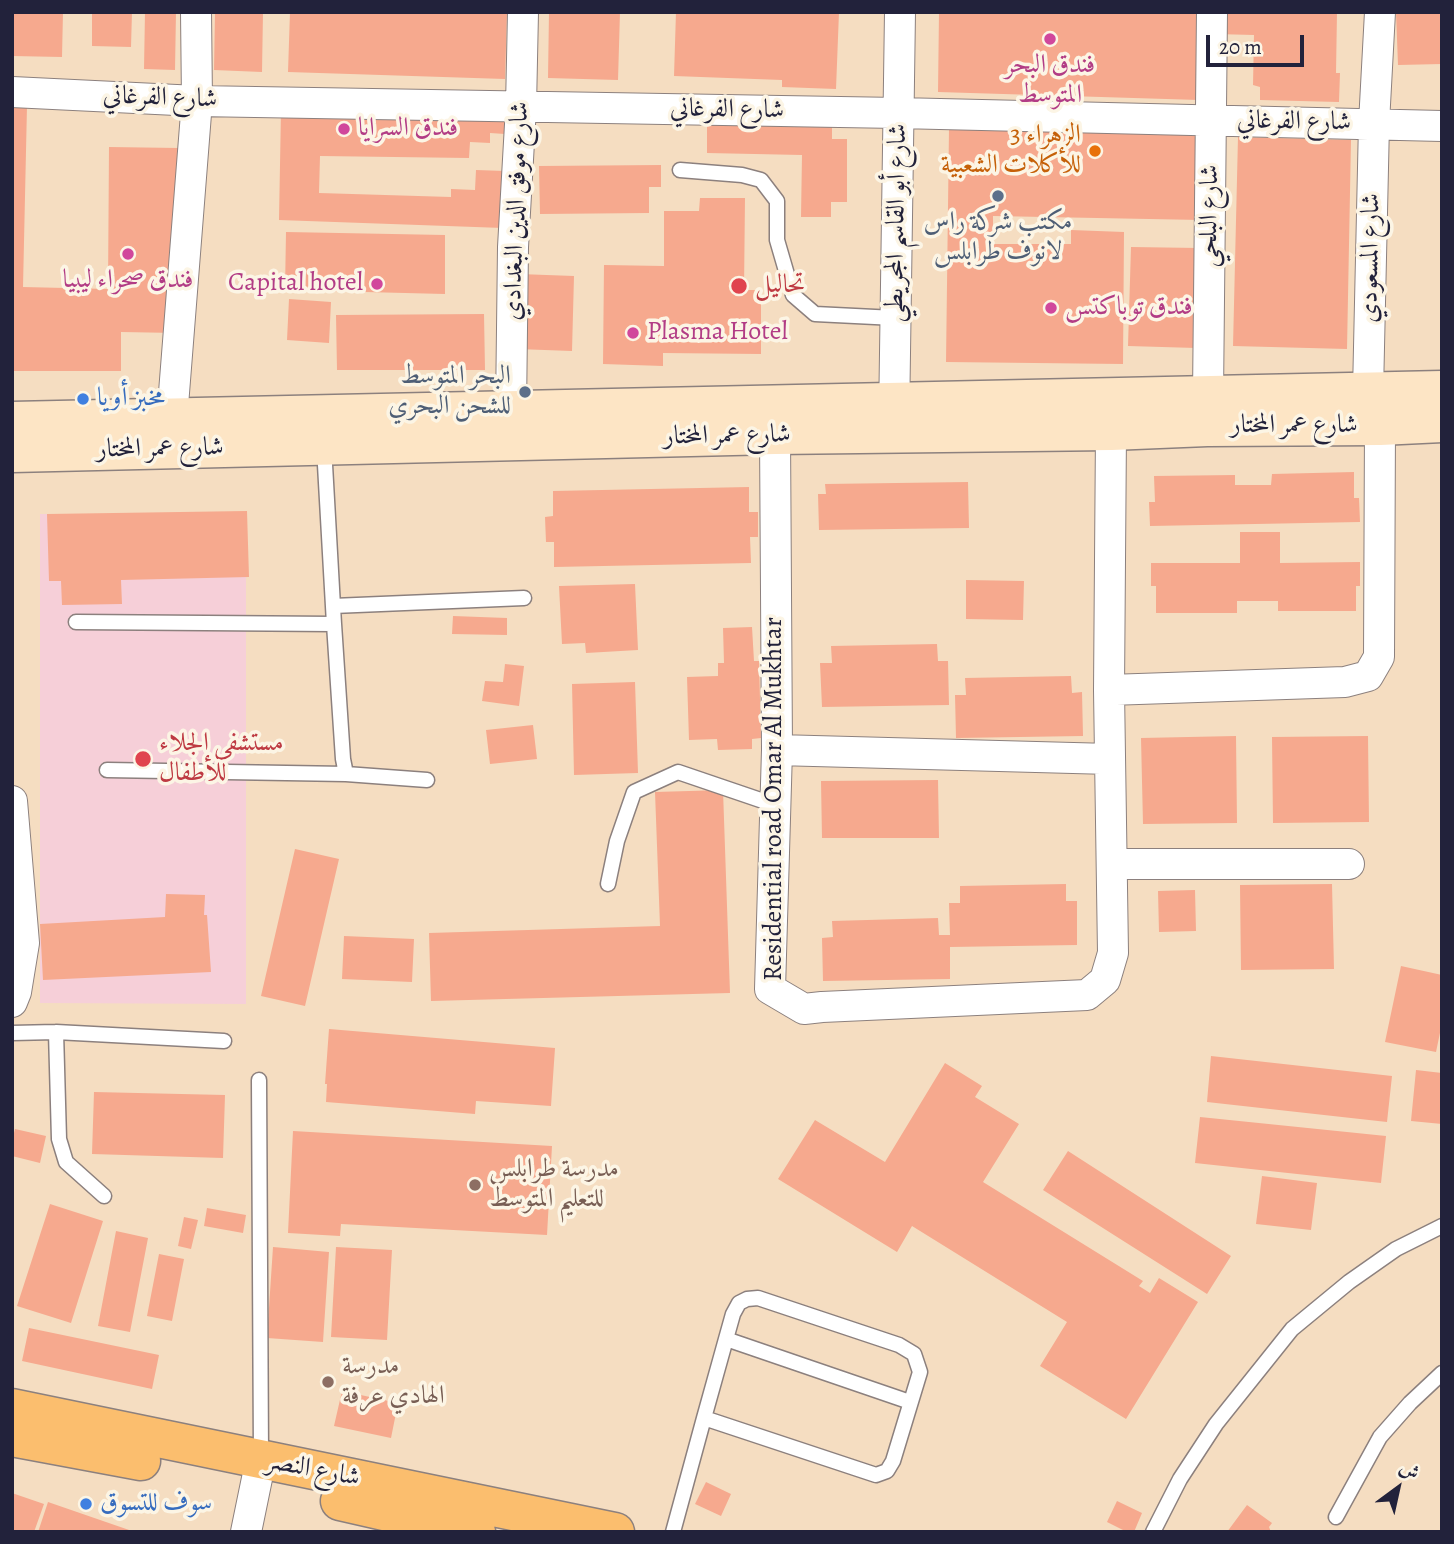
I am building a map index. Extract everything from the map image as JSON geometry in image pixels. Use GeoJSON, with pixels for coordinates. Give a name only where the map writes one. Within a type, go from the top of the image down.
{"type":"FeatureCollection","features":[{"type":"Feature","properties":{"kind":"highway","name":"شارع النصر"},"geometry":{"type":"LineString","coordinates":[[12,1408],[259,1471],[482,1523],[615,1532]]}},
{"type":"Feature","properties":{"kind":"highway","name":"شارع النصر"},"geometry":{"type":"LineString","coordinates":[[12,1437],[259,1471]]}},
{"type":"Feature","properties":{"kind":"main road","name":"شارع عمر المختار"},"geometry":{"type":"LineString","coordinates":[[12,421],[511,410],[894,417],[1111,431],[1207,427],[1374,409],[1442,390]]}},
{"type":"Feature","properties":{"kind":"main road","name":"شارع عمر المختار"},"geometry":{"type":"LineString","coordinates":[[12,453],[775,435],[894,417],[1208,395],[1374,409],[1442,423]]}},
{"type":"Feature","properties":{"kind":"street"},"geometry":{"type":"LineString","coordinates":[[172,418],[197,101],[196,12]]}},
{"type":"Feature","properties":{"kind":"street","name":"شارع موفق الدين البغدادي"},"geometry":{"type":"LineString","coordinates":[[511,410],[513,247],[523,12]]}},
{"type":"Feature","properties":{"kind":"street","name":"شارع أبو القاسم المجريطي"},"geometry":{"type":"LineString","coordinates":[[894,417],[900,12]]}},
{"type":"Feature","properties":{"kind":"street","name":"شارع البلحي"},"geometry":{"type":"LineString","coordinates":[[1208,395],[1212,12]]}},
{"type":"Feature","properties":{"kind":"street","name":"شارع المسعودي"},"geometry":{"type":"LineString","coordinates":[[1109,690],[1345,682],[1367,676],[1378,657],[1374,409],[1374,123],[1380,12]]}},
{"type":"Feature","properties":{"kind":"street","name":"شارع الفرغاني"},"geometry":{"type":"LineString","coordinates":[[12,92],[197,101],[1442,126]]}},
{"type":"Feature","properties":{"kind":"street","name":"Residential road Omar Al Mukhtar"},"geometry":{"type":"LineString","coordinates":[[775,435],[777,750],[770,989],[804,1009],[1087,995],[1105,980],[1113,953],[1109,690],[1111,431]]}},
{"type":"Feature","properties":{"kind":"street"},"geometry":{"type":"LineString","coordinates":[[777,750],[1110,759]]}},
{"type":"Feature","properties":{"kind":"street"},"geometry":{"type":"LineString","coordinates":[[12,801],[24,943],[12,1002]]}},
{"type":"Feature","properties":{"kind":"street"},"geometry":{"type":"LineString","coordinates":[[1112,864],[1349,863]]}},
{"type":"Feature","properties":{"kind":"street"},"geometry":{"type":"LineString","coordinates":[[246,1532],[259,1471]]}},
{"type":"Feature","properties":{"kind":"lane"},"geometry":{"type":"LineString","coordinates":[[680,170],[742,175],[761,180],[777,201],[777,240],[793,295],[815,314],[895,318]]}},
{"type":"Feature","properties":{"kind":"lane"},"geometry":{"type":"LineString","coordinates":[[324,445],[345,774]]}},
{"type":"Feature","properties":{"kind":"lane"},"geometry":{"type":"LineString","coordinates":[[333,606],[524,598]]}},
{"type":"Feature","properties":{"kind":"lane"},"geometry":{"type":"LineString","coordinates":[[76,622],[334,624]]}},
{"type":"Feature","properties":{"kind":"lane"},"geometry":{"type":"LineString","coordinates":[[107,771],[345,774],[427,780]]}},
{"type":"Feature","properties":{"kind":"lane"},"geometry":{"type":"LineString","coordinates":[[608,884],[617,841],[634,792],[678,772],[775,805]]}},
{"type":"Feature","properties":{"kind":"lane"},"geometry":{"type":"LineString","coordinates":[[55,1032],[59,1139],[66,1162],[104,1196]]}},
{"type":"Feature","properties":{"kind":"lane"},"geometry":{"type":"LineString","coordinates":[[12,1033],[55,1032],[224,1041]]}},
{"type":"Feature","properties":{"kind":"lane"},"geometry":{"type":"LineString","coordinates":[[259,1080],[259,1471]]}},
{"type":"Feature","properties":{"kind":"lane"},"geometry":{"type":"LineString","coordinates":[[1153,1532],[1180,1479],[1216,1424],[1292,1329],[1349,1282],[1396,1249],[1442,1226]]}},
{"type":"Feature","properties":{"kind":"lane"},"geometry":{"type":"LineString","coordinates":[[673,1532],[704,1418],[733,1314],[739,1303],[758,1298],[899,1345],[914,1354],[920,1372],[893,1461],[887,1471],[876,1475],[704,1418]]}},
{"type":"Feature","properties":{"kind":"lane"},"geometry":{"type":"LineString","coordinates":[[726,1339],[910,1402]]}},
{"type":"Feature","properties":{"kind":"lane"},"geometry":{"type":"LineString","coordinates":[[1336,1517],[1380,1437],[1410,1403],[1442,1373]]}},
{"type":"Feature","properties":{"kind":"shaded area","name":"مستشفى الجلاء للأطفال"},"geometry":{"type":"Polygon","coordinates":[[[40,514],[246,514],[246,1004],[40,1003],[40,514]]]}},
{"type":"Feature","properties":{"kind":"building"},"geometry":{"type":"Polygon","coordinates":[[[12,12],[63,12],[62,57],[12,56],[12,12]]]}},
{"type":"Feature","properties":{"kind":"building"},"geometry":{"type":"Polygon","coordinates":[[[92,12],[132,12],[131,47],[92,46],[92,12]]]}},
{"type":"Feature","properties":{"kind":"building"},"geometry":{"type":"Polygon","coordinates":[[[145,12],[176,12],[175,70],[144,69],[145,12]]]}},
{"type":"Feature","properties":{"kind":"building"},"geometry":{"type":"Polygon","coordinates":[[[215,12],[263,12],[262,72],[214,70],[215,12]]]}},
{"type":"Feature","properties":{"kind":"building"},"geometry":{"type":"Polygon","coordinates":[[[290,12],[507,12],[505,79],[288,72],[290,12]]]}},
{"type":"Feature","properties":{"kind":"building"},"geometry":{"type":"Polygon","coordinates":[[[549,12],[620,12],[618,80],[548,78],[549,12]]]}},
{"type":"Feature","properties":{"kind":"building"},"geometry":{"type":"Polygon","coordinates":[[[676,12],[839,12],[836,89],[782,87],[782,80],[674,76],[676,12]]]}},
{"type":"Feature","properties":{"kind":"building"},"geometry":{"type":"Polygon","coordinates":[[[939,12],[1200,12],[1199,100],[938,92],[939,12]]]}},
{"type":"Feature","properties":{"kind":"building"},"geometry":{"type":"Polygon","coordinates":[[[1216,12],[1337,12],[1336,73],[1340,73],[1339,102],[1260,100],[1260,87],[1253,85],[1254,35],[1215,34],[1216,12]]]}},
{"type":"Feature","properties":{"kind":"building"},"geometry":{"type":"Polygon","coordinates":[[[1396,12],[1442,12],[1442,64],[1398,65],[1396,12]]]}},
{"type":"Feature","properties":{"kind":"building"},"geometry":{"type":"Polygon","coordinates":[[[12,106],[27,106],[23,287],[108,289],[109,147],[179,148],[177,333],[121,332],[121,371],[12,371],[12,106]]]}},
{"type":"Feature","properties":{"kind":"building"},"geometry":{"type":"Polygon","coordinates":[[[281,110],[505,114],[505,134],[490,133],[490,143],[470,142],[469,158],[320,156],[319,193],[451,197],[451,189],[475,190],[476,170],[505,171],[503,228],[279,220],[281,110]]]}},
{"type":"Feature","properties":{"kind":"building"},"geometry":{"type":"Polygon","coordinates":[[[707,121],[832,124],[832,139],[847,139],[847,202],[831,202],[831,217],[801,217],[802,155],[707,153],[707,121]]]}},
{"type":"Feature","properties":{"kind":"building"},"geometry":{"type":"Polygon","coordinates":[[[949,129],[1203,135],[1201,220],[993,216],[993,244],[1071,244],[1071,230],[1124,232],[1123,364],[946,362],[949,129]]]}},
{"type":"Feature","properties":{"kind":"building"},"geometry":{"type":"Polygon","coordinates":[[[1238,137],[1351,140],[1347,349],[1233,346],[1238,137]]]}},
{"type":"Feature","properties":{"kind":"building"},"geometry":{"type":"Polygon","coordinates":[[[661,165],[661,187],[649,187],[649,213],[540,214],[539,166],[661,165]]]}},
{"type":"Feature","properties":{"kind":"building"},"geometry":{"type":"Polygon","coordinates":[[[700,198],[745,198],[744,290],[761,290],[761,354],[663,353],[663,366],[603,364],[604,265],[664,266],[664,211],[699,211],[700,198]]]}},
{"type":"Feature","properties":{"kind":"building"},"geometry":{"type":"Polygon","coordinates":[[[286,232],[445,235],[445,294],[285,290],[286,232]]]}},
{"type":"Feature","properties":{"kind":"building"},"geometry":{"type":"Polygon","coordinates":[[[1131,247],[1199,248],[1196,348],[1128,346],[1131,247]]]}},
{"type":"Feature","properties":{"kind":"building"},"geometry":{"type":"Polygon","coordinates":[[[519,274],[574,276],[572,351],[517,349],[519,274]]]}},
{"type":"Feature","properties":{"kind":"building"},"geometry":{"type":"Polygon","coordinates":[[[289,299],[331,302],[329,343],[287,340],[289,299]]]}},
{"type":"Feature","properties":{"kind":"building"},"geometry":{"type":"Polygon","coordinates":[[[484,314],[485,370],[337,370],[336,315],[484,314]]]}},
{"type":"Feature","properties":{"kind":"building"},"geometry":{"type":"Polygon","coordinates":[[[1354,472],[1354,498],[1359,498],[1360,522],[1150,526],[1149,502],[1155,502],[1154,476],[1235,475],[1235,485],[1271,485],[1272,474],[1354,472]]]}},
{"type":"Feature","properties":{"kind":"building"},"geometry":{"type":"Polygon","coordinates":[[[968,482],[969,528],[819,530],[818,494],[826,494],[825,484],[968,482]]]}},
{"type":"Feature","properties":{"kind":"building"},"geometry":{"type":"Polygon","coordinates":[[[749,487],[749,512],[758,512],[758,537],[750,537],[751,563],[554,567],[554,542],[546,542],[545,517],[553,516],[553,491],[749,487]]]}},
{"type":"Feature","properties":{"kind":"building"},"geometry":{"type":"Polygon","coordinates":[[[247,511],[249,577],[121,580],[122,604],[62,605],[61,581],[49,581],[47,514],[247,511]]]}},
{"type":"Feature","properties":{"kind":"building"},"geometry":{"type":"Polygon","coordinates":[[[1240,532],[1280,532],[1280,563],[1360,562],[1356,611],[1278,611],[1278,601],[1237,601],[1237,613],[1156,613],[1156,586],[1151,586],[1151,563],[1240,563],[1240,532]]]}},
{"type":"Feature","properties":{"kind":"building"},"geometry":{"type":"Polygon","coordinates":[[[966,580],[1024,581],[1023,620],[966,619],[966,580]]]}},
{"type":"Feature","properties":{"kind":"building"},"geometry":{"type":"Polygon","coordinates":[[[635,584],[638,650],[586,653],[585,643],[562,644],[559,586],[635,584]]]}},
{"type":"Feature","properties":{"kind":"building"},"geometry":{"type":"Polygon","coordinates":[[[453,616],[507,618],[507,635],[452,634],[453,616]]]}},
{"type":"Feature","properties":{"kind":"building"},"geometry":{"type":"Polygon","coordinates":[[[752,627],[754,661],[759,661],[761,738],[752,739],[752,749],[718,750],[717,739],[689,740],[687,677],[718,676],[718,663],[724,663],[723,628],[752,627]]]}},
{"type":"Feature","properties":{"kind":"building"},"geometry":{"type":"Polygon","coordinates":[[[937,644],[938,661],[948,661],[949,705],[822,707],[820,663],[832,663],[831,646],[937,644]]]}},
{"type":"Feature","properties":{"kind":"building"},"geometry":{"type":"Polygon","coordinates":[[[505,664],[524,666],[519,706],[482,701],[485,681],[503,682],[505,664]]]}},
{"type":"Feature","properties":{"kind":"building"},"geometry":{"type":"Polygon","coordinates":[[[1071,676],[1072,693],[1082,692],[1083,736],[956,738],[955,695],[966,695],[965,678],[1071,676]]]}},
{"type":"Feature","properties":{"kind":"building"},"geometry":{"type":"Polygon","coordinates":[[[635,682],[638,773],[574,775],[572,684],[635,682]]]}},
{"type":"Feature","properties":{"kind":"building"},"geometry":{"type":"Polygon","coordinates":[[[533,725],[537,759],[490,764],[486,730],[533,725]]]}},
{"type":"Feature","properties":{"kind":"building"},"geometry":{"type":"Polygon","coordinates":[[[1236,736],[1237,823],[1143,824],[1141,738],[1236,736]]]}},
{"type":"Feature","properties":{"kind":"building"},"geometry":{"type":"Polygon","coordinates":[[[1368,736],[1369,822],[1273,823],[1272,737],[1368,736]]]}},
{"type":"Feature","properties":{"kind":"building"},"geometry":{"type":"Polygon","coordinates":[[[938,780],[939,838],[822,838],[821,781],[938,780]]]}},
{"type":"Feature","properties":{"kind":"building"},"geometry":{"type":"Polygon","coordinates":[[[723,790],[730,993],[431,1001],[429,933],[660,926],[655,792],[723,790]]]}},
{"type":"Feature","properties":{"kind":"building"},"geometry":{"type":"Polygon","coordinates":[[[295,849],[339,859],[305,1006],[261,996],[295,849]]]}},
{"type":"Feature","properties":{"kind":"building"},"geometry":{"type":"Polygon","coordinates":[[[1066,884],[1066,901],[1077,901],[1077,945],[950,947],[950,979],[823,981],[822,938],[833,937],[832,921],[938,918],[939,935],[950,935],[949,903],[960,903],[960,886],[1066,884]]]}},
{"type":"Feature","properties":{"kind":"building"},"geometry":{"type":"Polygon","coordinates":[[[1332,884],[1334,969],[1241,970],[1240,885],[1332,884]]]}},
{"type":"Feature","properties":{"kind":"building"},"geometry":{"type":"Polygon","coordinates":[[[1195,890],[1196,931],[1159,932],[1158,891],[1195,890]]]}},
{"type":"Feature","properties":{"kind":"building"},"geometry":{"type":"Polygon","coordinates":[[[166,894],[205,895],[204,915],[207,915],[211,972],[43,980],[40,924],[165,917],[166,894]]]}},
{"type":"Feature","properties":{"kind":"building"},"geometry":{"type":"Polygon","coordinates":[[[344,936],[414,939],[412,982],[342,979],[344,936]]]}},
{"type":"Feature","properties":{"kind":"building"},"geometry":{"type":"Polygon","coordinates":[[[1401,966],[1442,975],[1442,1023],[1436,1052],[1385,1042],[1401,966]]]}},
{"type":"Feature","properties":{"kind":"building"},"geometry":{"type":"Polygon","coordinates":[[[329,1029],[555,1048],[551,1106],[476,1101],[475,1114],[326,1102],[329,1029]]]}},
{"type":"Feature","properties":{"kind":"building"},"geometry":{"type":"Polygon","coordinates":[[[1211,1056],[1392,1076],[1387,1122],[1207,1102],[1211,1056]]]}},
{"type":"Feature","properties":{"kind":"building"},"geometry":{"type":"Polygon","coordinates":[[[945,1063],[982,1086],[975,1097],[1019,1124],[983,1182],[1143,1281],[1139,1286],[1150,1293],[1159,1278],[1198,1302],[1126,1419],[1040,1366],[1067,1322],[912,1226],[897,1252],[778,1179],[815,1120],[885,1162],[945,1063]]]}},
{"type":"Feature","properties":{"kind":"building"},"geometry":{"type":"Polygon","coordinates":[[[1416,1070],[1442,1073],[1442,1124],[1411,1121],[1416,1070]]]}},
{"type":"Feature","properties":{"kind":"building"},"geometry":{"type":"Polygon","coordinates":[[[94,1092],[225,1095],[223,1158],[92,1154],[94,1092]]]}},
{"type":"Feature","properties":{"kind":"building"},"geometry":{"type":"Polygon","coordinates":[[[1200,1117],[1386,1136],[1381,1183],[1195,1163],[1200,1117]]]}},
{"type":"Feature","properties":{"kind":"building"},"geometry":{"type":"Polygon","coordinates":[[[15,1129],[46,1136],[40,1163],[12,1156],[15,1129]]]}},
{"type":"Feature","properties":{"kind":"building"},"geometry":{"type":"Polygon","coordinates":[[[293,1131],[552,1146],[547,1235],[341,1224],[340,1236],[288,1233],[293,1131]]]}},
{"type":"Feature","properties":{"kind":"building"},"geometry":{"type":"Polygon","coordinates":[[[1068,1151],[1231,1256],[1207,1294],[1043,1190],[1068,1151]]]}},
{"type":"Feature","properties":{"kind":"building"},"geometry":{"type":"Polygon","coordinates":[[[1262,1176],[1317,1183],[1311,1230],[1256,1224],[1262,1176]]]}},
{"type":"Feature","properties":{"kind":"building"},"geometry":{"type":"Polygon","coordinates":[[[50,1204],[103,1221],[71,1323],[17,1306],[50,1204]]]}},
{"type":"Feature","properties":{"kind":"building"},"geometry":{"type":"Polygon","coordinates":[[[207,1208],[246,1215],[243,1233],[204,1226],[207,1208]]]}},
{"type":"Feature","properties":{"kind":"building"},"geometry":{"type":"Polygon","coordinates":[[[184,1217],[198,1220],[191,1249],[178,1246],[184,1217]]]}},
{"type":"Feature","properties":{"kind":"building"},"geometry":{"type":"Polygon","coordinates":[[[116,1231],[148,1238],[130,1332],[98,1326],[116,1231]]]}},
{"type":"Feature","properties":{"kind":"building"},"geometry":{"type":"Polygon","coordinates":[[[273,1247],[329,1252],[323,1342],[267,1338],[273,1247]]]}},
{"type":"Feature","properties":{"kind":"building"},"geometry":{"type":"Polygon","coordinates":[[[336,1247],[392,1250],[387,1340],[331,1337],[336,1247]]]}},
{"type":"Feature","properties":{"kind":"building"},"geometry":{"type":"Polygon","coordinates":[[[159,1254],[184,1259],[172,1321],[147,1316],[159,1254]]]}},
{"type":"Feature","properties":{"kind":"building"},"geometry":{"type":"Polygon","coordinates":[[[29,1328],[159,1355],[152,1389],[22,1361],[29,1328]]]}},
{"type":"Feature","properties":{"kind":"building"},"geometry":{"type":"Polygon","coordinates":[[[342,1391],[398,1403],[391,1438],[334,1426],[342,1391]]]}},
{"type":"Feature","properties":{"kind":"building"},"geometry":{"type":"Polygon","coordinates":[[[706,1482],[731,1494],[721,1516],[695,1504],[706,1482]]]}},
{"type":"Feature","properties":{"kind":"building"},"geometry":{"type":"Polygon","coordinates":[[[12,1493],[44,1504],[34,1532],[12,1532],[12,1493]]]}},
{"type":"Feature","properties":{"kind":"building"},"geometry":{"type":"Polygon","coordinates":[[[1117,1501],[1142,1513],[1134,1532],[1127,1532],[1107,1522],[1117,1501]]]}},
{"type":"Feature","properties":{"kind":"building"},"geometry":{"type":"Polygon","coordinates":[[[48,1502],[132,1531],[132,1532],[38,1532],[48,1502]]]}},
{"type":"Feature","properties":{"kind":"building"},"geometry":{"type":"Polygon","coordinates":[[[1247,1505],[1272,1523],[1269,1527],[1271,1532],[1227,1532],[1247,1505]]]}},
{"type":"Feature","properties":{"kind":"place","name":"فندق البحر المتوسط"},"geometry":{"type":"Point","coordinates":[1050,39]}},
{"type":"Feature","properties":{"kind":"place","name":"فندق السرايا"},"geometry":{"type":"Point","coordinates":[344,129]}},
{"type":"Feature","properties":{"kind":"place","name":"الزهراء 3 للأكلات الشعبية"},"geometry":{"type":"Point","coordinates":[1095,151]}},
{"type":"Feature","properties":{"kind":"place","name":"مكتب شركة راس لانوف طرابلس"},"geometry":{"type":"Point","coordinates":[998,196]}},
{"type":"Feature","properties":{"kind":"place","name":"فندق صحراء ليبيا"},"geometry":{"type":"Point","coordinates":[128,254]}},
{"type":"Feature","properties":{"kind":"place","name":"Capital hotel"},"geometry":{"type":"Point","coordinates":[377,284]}},
{"type":"Feature","properties":{"kind":"place","name":"تحاليل"},"geometry":{"type":"Point","coordinates":[739,286]}},
{"type":"Feature","properties":{"kind":"place","name":"فندق توباكتس"},"geometry":{"type":"Point","coordinates":[1051,308]}},
{"type":"Feature","properties":{"kind":"place","name":"Plasma Hotel"},"geometry":{"type":"Point","coordinates":[633,333]}},
{"type":"Feature","properties":{"kind":"place","name":"البحر المتوسط للشحن البحري"},"geometry":{"type":"Point","coordinates":[525,392]}},
{"type":"Feature","properties":{"kind":"place","name":"مخبز أويا"},"geometry":{"type":"Point","coordinates":[83,399]}},
{"type":"Feature","properties":{"kind":"place","name":"مستشفى الجلاء للأطفال"},"geometry":{"type":"Point","coordinates":[143,759]}},
{"type":"Feature","properties":{"kind":"place","name":"مدرسة طرابلس للتعليم المتوسط"},"geometry":{"type":"Point","coordinates":[475,1185]}},
{"type":"Feature","properties":{"kind":"place","name":"مدرسة الهادي عرفة"},"geometry":{"type":"Point","coordinates":[328,1382]}},
{"type":"Feature","properties":{"kind":"place","name":"سوف للتسوق"},"geometry":{"type":"Point","coordinates":[86,1504]}}]}
